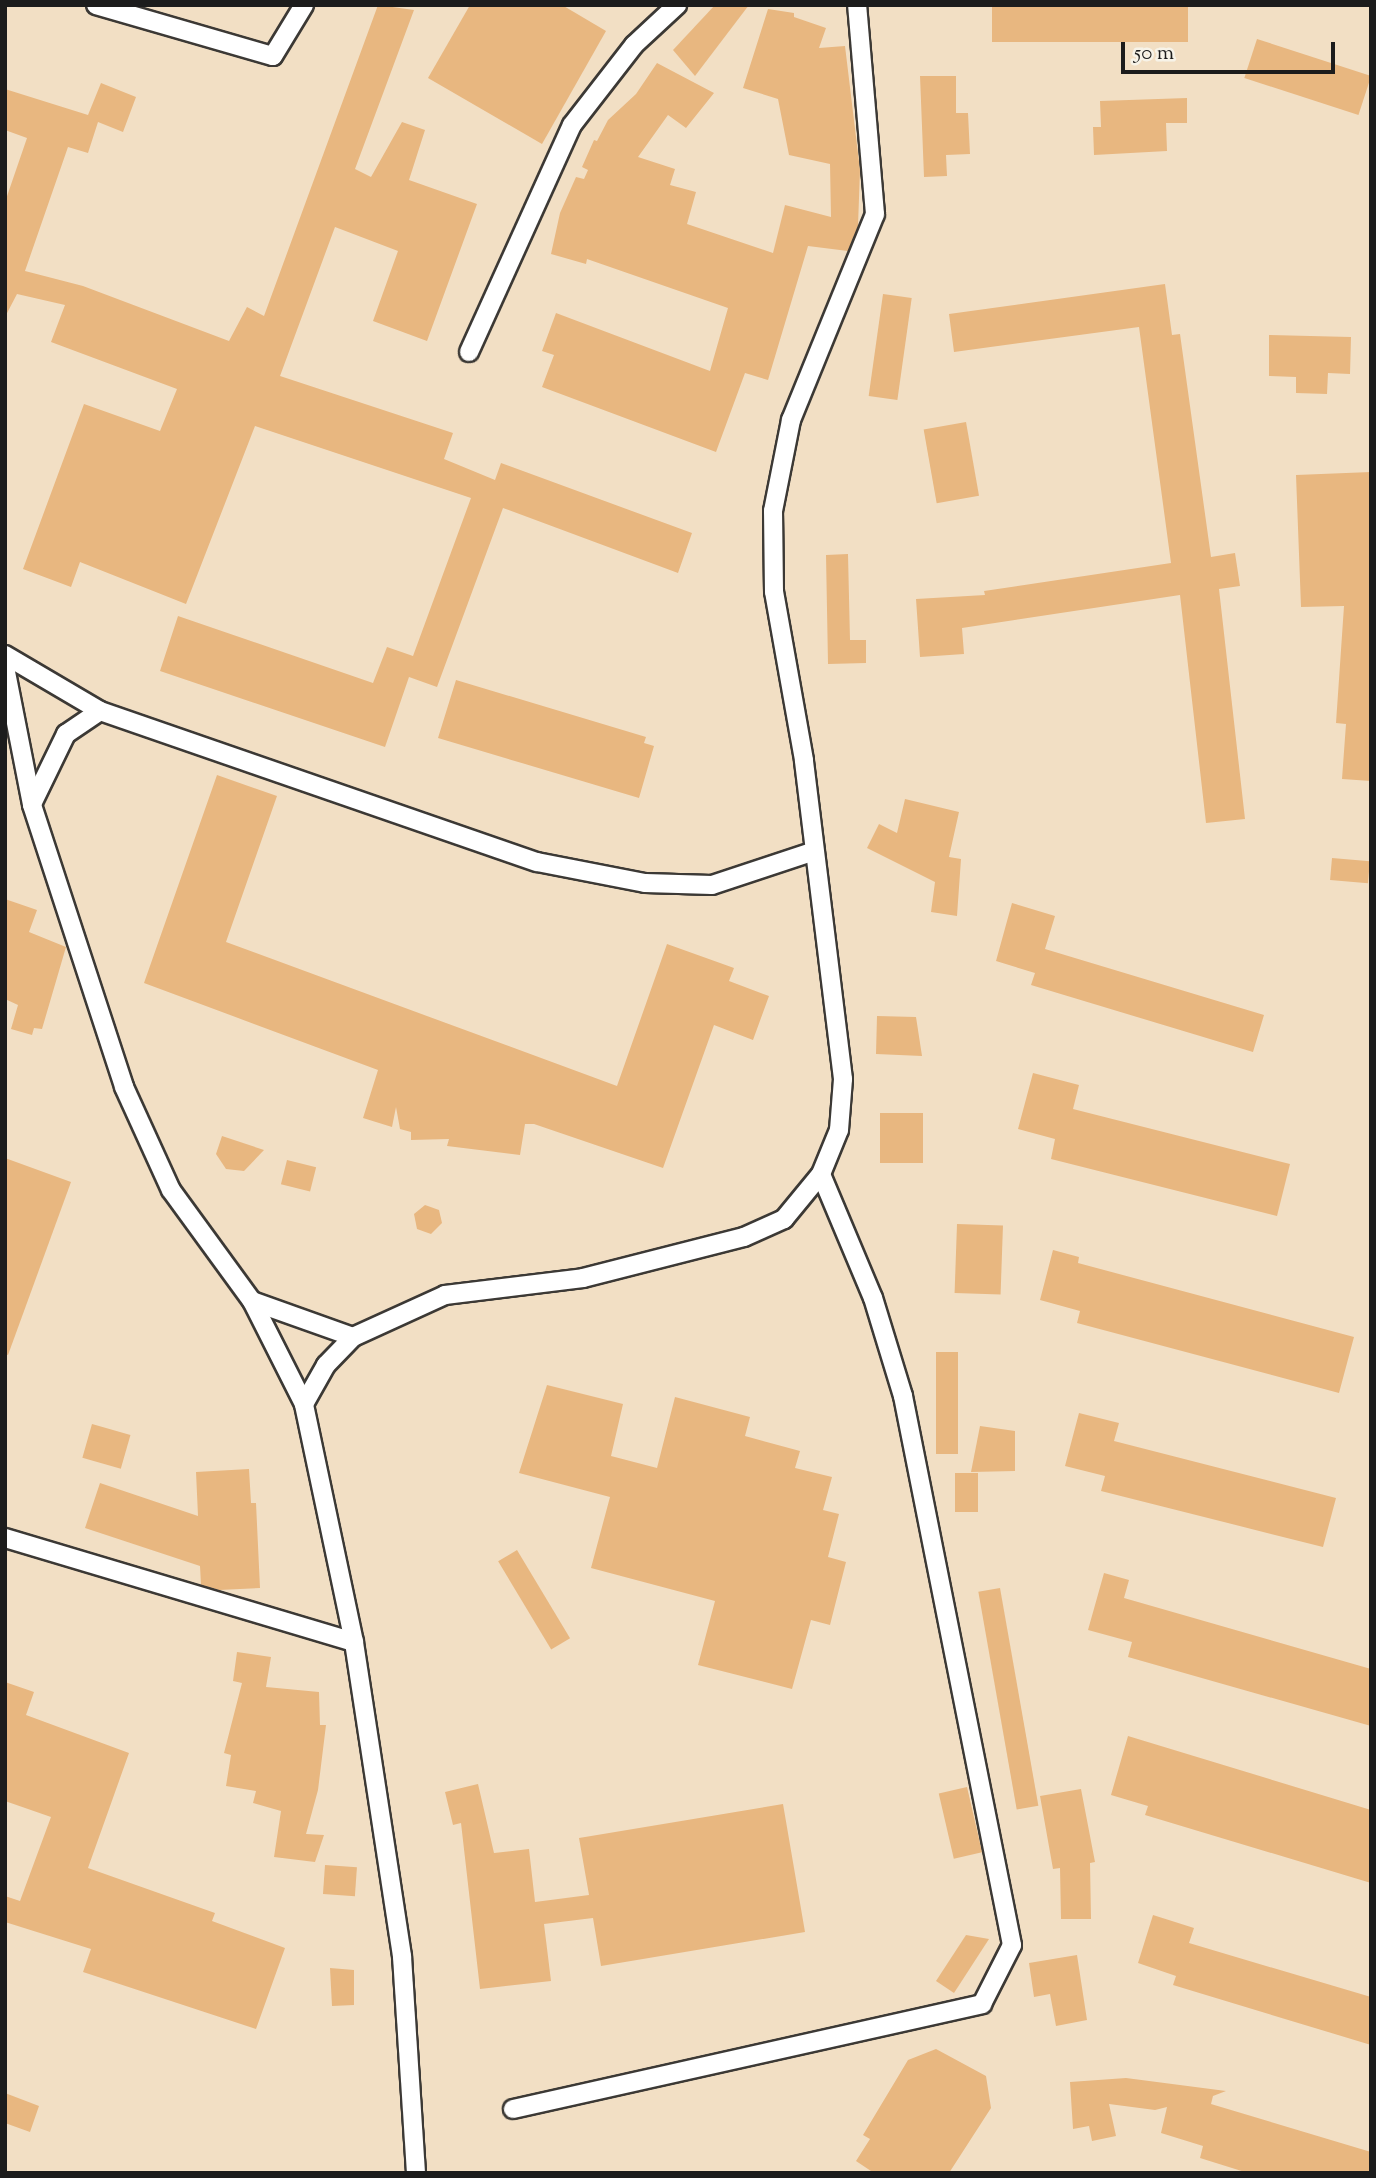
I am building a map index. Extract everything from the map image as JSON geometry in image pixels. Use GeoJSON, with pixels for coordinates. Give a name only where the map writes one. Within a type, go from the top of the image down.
{"type":"FeatureCollection","features":[{"type":"Feature","properties":{"kind":"lane"},"geometry":{"type":"LineString","coordinates":[[96,5],[273,56],[304,5]]}},
{"type":"Feature","properties":{"kind":"lane"},"geometry":{"type":"LineString","coordinates":[[469,352],[572,125],[634,45],[677,5]]}},
{"type":"Feature","properties":{"kind":"lane"},"geometry":{"type":"LineString","coordinates":[[304,1404],[326,1365],[353,1337],[445,1295],[583,1278],[744,1237],[784,1219],[821,1174],[839,1130],[843,1079],[813,852],[804,760],[774,592],[773,512],[791,420],[875,214],[857,5]]}},
{"type":"Feature","properties":{"kind":"lane"},"geometry":{"type":"LineString","coordinates":[[5,655],[100,711],[537,862],[645,883],[712,885],[813,852]]}},
{"type":"Feature","properties":{"kind":"lane"},"geometry":{"type":"LineString","coordinates":[[5,667],[32,805],[124,1087],[172,1190],[252,1301],[304,1404],[354,1642],[402,1956],[416,2173]]}},
{"type":"Feature","properties":{"kind":"lane"},"geometry":{"type":"LineString","coordinates":[[32,805],[66,734],[100,711]]}},
{"type":"Feature","properties":{"kind":"lane"},"geometry":{"type":"LineString","coordinates":[[513,2109],[982,2004],[1012,1945],[903,1396],[873,1298],[821,1174]]}},
{"type":"Feature","properties":{"kind":"lane"},"geometry":{"type":"LineString","coordinates":[[252,1301],[353,1337]]}},
{"type":"Feature","properties":{"kind":"lane"},"geometry":{"type":"LineString","coordinates":[[5,1538],[354,1642]]}},
{"type":"Feature","properties":{"kind":"building"},"geometry":{"type":"Polygon","coordinates":[[[378,5],[414,10],[355,169],[371,177],[402,122],[425,130],[409,180],[477,204],[427,341],[373,321],[398,251],[335,227],[280,376],[453,433],[444,459],[495,480],[501,463],[692,533],[678,573],[503,508],[437,687],[409,677],[385,747],[160,671],[178,616],[373,683],[387,647],[413,656],[471,498],[255,426],[186,604],[80,562],[71,587],[23,569],[84,404],[160,431],[177,389],[51,342],[65,305],[17,294],[5,317],[5,202],[27,138],[5,130],[5,89],[88,115],[101,83],[136,97],[123,132],[98,122],[88,153],[68,147],[25,271],[83,286],[229,341],[247,307],[264,316],[378,5]]]}},
{"type":"Feature","properties":{"kind":"building"},"geometry":{"type":"Polygon","coordinates":[[[470,5],[562,5],[606,31],[542,144],[428,78],[470,5]]]}},
{"type":"Feature","properties":{"kind":"building"},"geometry":{"type":"Polygon","coordinates":[[[715,5],[749,5],[695,76],[673,50],[715,5]]]}},
{"type":"Feature","properties":{"kind":"building"},"geometry":{"type":"Polygon","coordinates":[[[992,5],[1188,5],[1188,42],[992,42],[992,5]]]}},
{"type":"Feature","properties":{"kind":"building"},"geometry":{"type":"Polygon","coordinates":[[[768,9],[794,13],[794,17],[826,28],[819,48],[845,46],[860,170],[858,226],[848,251],[808,246],[768,380],[745,373],[716,452],[542,387],[554,355],[542,351],[556,313],[710,371],[728,308],[587,259],[586,264],[551,254],[560,213],[576,177],[584,179],[588,170],[582,167],[594,140],[597,141],[608,120],[636,94],[657,63],[714,93],[686,128],[668,115],[638,157],[675,169],[670,185],[696,192],[687,224],[773,253],[785,205],[831,217],[830,164],[789,155],[778,99],[743,88],[768,9]]]}},
{"type":"Feature","properties":{"kind":"building"},"geometry":{"type":"Polygon","coordinates":[[[1257,39],[1371,76],[1358,115],[1244,78],[1257,39]]]}},
{"type":"Feature","properties":{"kind":"building"},"geometry":{"type":"Polygon","coordinates":[[[920,76],[956,76],[956,113],[968,113],[970,154],[946,155],[947,176],[924,177],[920,76]]]}},
{"type":"Feature","properties":{"kind":"building"},"geometry":{"type":"Polygon","coordinates":[[[1187,98],[1187,123],[1166,123],[1167,151],[1094,155],[1093,127],[1101,127],[1100,101],[1187,98]]]}},
{"type":"Feature","properties":{"kind":"building"},"geometry":{"type":"Polygon","coordinates":[[[1165,284],[1172,335],[1180,334],[1211,557],[1235,553],[1240,586],[1219,589],[1245,819],[1206,823],[1180,595],[962,628],[964,654],[920,657],[916,599],[985,595],[984,591],[1171,563],[1139,327],[954,352],[949,314],[1165,284]]]}},
{"type":"Feature","properties":{"kind":"building"},"geometry":{"type":"Polygon","coordinates":[[[883,294],[912,298],[897,400],[869,396],[883,294]]]}},
{"type":"Feature","properties":{"kind":"building"},"geometry":{"type":"Polygon","coordinates":[[[1269,335],[1351,337],[1350,374],[1328,373],[1327,394],[1296,393],[1296,377],[1269,376],[1269,335]]]}},
{"type":"Feature","properties":{"kind":"building"},"geometry":{"type":"Polygon","coordinates":[[[966,422],[979,496],[937,503],[924,429],[966,422]]]}},
{"type":"Feature","properties":{"kind":"building"},"geometry":{"type":"Polygon","coordinates":[[[1371,472],[1371,781],[1342,779],[1346,724],[1336,723],[1344,606],[1301,607],[1296,475],[1371,472]]]}},
{"type":"Feature","properties":{"kind":"building"},"geometry":{"type":"Polygon","coordinates":[[[848,554],[850,640],[866,640],[866,663],[828,664],[826,555],[848,554]]]}},
{"type":"Feature","properties":{"kind":"building"},"geometry":{"type":"Polygon","coordinates":[[[456,680],[646,737],[644,743],[654,746],[639,798],[438,738],[456,680]]]}},
{"type":"Feature","properties":{"kind":"building"},"geometry":{"type":"Polygon","coordinates":[[[217,775],[277,796],[226,942],[617,1086],[667,944],[734,968],[729,981],[769,996],[753,1040],[714,1025],[663,1168],[534,1124],[525,1124],[520,1155],[447,1146],[449,1139],[411,1140],[411,1132],[400,1129],[396,1107],[392,1127],[363,1118],[378,1070],[144,983],[217,775]]]}},
{"type":"Feature","properties":{"kind":"building"},"geometry":{"type":"Polygon","coordinates":[[[905,799],[959,812],[949,857],[961,859],[957,916],[931,912],[935,882],[867,848],[879,824],[897,833],[905,799]]]}},
{"type":"Feature","properties":{"kind":"building"},"geometry":{"type":"Polygon","coordinates":[[[1332,858],[1370,861],[1368,883],[1330,880],[1332,858]]]}},
{"type":"Feature","properties":{"kind":"building"},"geometry":{"type":"Polygon","coordinates":[[[5,899],[37,910],[29,932],[66,947],[42,1029],[34,1028],[32,1035],[11,1029],[18,1005],[5,999],[5,899]]]}},
{"type":"Feature","properties":{"kind":"building"},"geometry":{"type":"Polygon","coordinates":[[[1012,903],[1055,916],[1045,949],[1264,1015],[1253,1052],[1031,985],[1035,973],[996,961],[1012,903]]]}},
{"type":"Feature","properties":{"kind":"building"},"geometry":{"type":"Polygon","coordinates":[[[877,1016],[916,1017],[922,1056],[876,1054],[877,1016]]]}},
{"type":"Feature","properties":{"kind":"building"},"geometry":{"type":"Polygon","coordinates":[[[1033,1073],[1079,1085],[1073,1109],[1290,1164],[1277,1216],[1051,1159],[1055,1139],[1018,1129],[1033,1073]]]}},
{"type":"Feature","properties":{"kind":"building"},"geometry":{"type":"Polygon","coordinates":[[[880,1113],[923,1113],[923,1163],[880,1163],[880,1113]]]}},
{"type":"Feature","properties":{"kind":"building"},"geometry":{"type":"Polygon","coordinates":[[[222,1136],[264,1150],[244,1171],[226,1169],[216,1154],[222,1136]]]}},
{"type":"Feature","properties":{"kind":"building"},"geometry":{"type":"Polygon","coordinates":[[[5,1158],[71,1182],[8,1355],[5,1354],[5,1158]]]}},
{"type":"Feature","properties":{"kind":"building"},"geometry":{"type":"Polygon","coordinates":[[[287,1160],[316,1167],[310,1192],[281,1184],[287,1160]]]}},
{"type":"Feature","properties":{"kind":"building"},"geometry":{"type":"Polygon","coordinates":[[[425,1205],[439,1210],[442,1223],[431,1234],[417,1229],[414,1214],[425,1205]]]}},
{"type":"Feature","properties":{"kind":"building"},"geometry":{"type":"Polygon","coordinates":[[[957,1224],[1003,1226],[1001,1295],[955,1293],[957,1224]]]}},
{"type":"Feature","properties":{"kind":"building"},"geometry":{"type":"Polygon","coordinates":[[[1053,1250],[1079,1257],[1078,1263],[1354,1337],[1339,1393],[1077,1323],[1080,1311],[1040,1300],[1053,1250]]]}},
{"type":"Feature","properties":{"kind":"building"},"geometry":{"type":"Polygon","coordinates":[[[936,1352],[958,1352],[958,1454],[936,1454],[936,1352]]]}},
{"type":"Feature","properties":{"kind":"building"},"geometry":{"type":"Polygon","coordinates":[[[547,1385],[623,1404],[611,1456],[657,1468],[675,1397],[750,1417],[745,1436],[800,1451],[795,1468],[832,1477],[823,1510],[839,1514],[828,1557],[846,1562],[830,1625],[811,1620],[792,1689],[698,1665],[715,1601],[591,1568],[610,1497],[519,1473],[547,1385]]]}},
{"type":"Feature","properties":{"kind":"building"},"geometry":{"type":"Polygon","coordinates":[[[1079,1413],[1119,1423],[1114,1441],[1336,1498],[1323,1547],[1101,1491],[1105,1476],[1065,1466],[1079,1413]]]}},
{"type":"Feature","properties":{"kind":"building"},"geometry":{"type":"Polygon","coordinates":[[[92,1424],[130,1435],[121,1469],[82,1458],[92,1424]]]}},
{"type":"Feature","properties":{"kind":"building"},"geometry":{"type":"Polygon","coordinates":[[[980,1426],[1015,1431],[1015,1471],[971,1472],[980,1426]]]}},
{"type":"Feature","properties":{"kind":"building"},"geometry":{"type":"Polygon","coordinates":[[[249,1469],[251,1503],[256,1503],[260,1588],[219,1590],[201,1585],[200,1566],[85,1528],[100,1483],[198,1516],[196,1472],[249,1469]]]}},
{"type":"Feature","properties":{"kind":"building"},"geometry":{"type":"Polygon","coordinates":[[[955,1473],[978,1473],[978,1512],[955,1512],[955,1473]]]}},
{"type":"Feature","properties":{"kind":"building"},"geometry":{"type":"Polygon","coordinates":[[[517,1550],[570,1638],[551,1650],[498,1561],[517,1550]]]}},
{"type":"Feature","properties":{"kind":"building"},"geometry":{"type":"Polygon","coordinates":[[[1104,1573],[1129,1580],[1124,1598],[1371,1669],[1371,1726],[1128,1657],[1132,1642],[1088,1630],[1104,1573]]]}},
{"type":"Feature","properties":{"kind":"building"},"geometry":{"type":"Polygon","coordinates":[[[1000,1588],[1038,1806],[1017,1809],[978,1592],[1000,1588]]]}},
{"type":"Feature","properties":{"kind":"building"},"geometry":{"type":"Polygon","coordinates":[[[237,1652],[271,1657],[266,1687],[319,1692],[320,1725],[326,1725],[318,1790],[306,1834],[324,1835],[315,1862],[274,1857],[281,1811],[253,1803],[256,1791],[226,1786],[231,1755],[224,1753],[242,1683],[233,1681],[237,1652]]]}},
{"type":"Feature","properties":{"kind":"building"},"geometry":{"type":"Polygon","coordinates":[[[5,1682],[34,1692],[26,1715],[129,1753],[88,1868],[215,1913],[212,1921],[285,1948],[256,2029],[83,1972],[91,1949],[5,1922],[5,1896],[20,1901],[51,1817],[5,1801],[5,1682]]]}},
{"type":"Feature","properties":{"kind":"building"},"geometry":{"type":"Polygon","coordinates":[[[1128,1736],[1371,1810],[1371,1883],[1145,1815],[1148,1806],[1111,1795],[1128,1736]]]}},
{"type":"Feature","properties":{"kind":"building"},"geometry":{"type":"Polygon","coordinates":[[[478,1784],[494,1853],[529,1849],[535,1902],[589,1895],[579,1838],[783,1804],[805,1932],[601,1966],[593,1918],[544,1924],[551,1981],[480,1989],[461,1823],[453,1825],[445,1792],[478,1784]]]}},
{"type":"Feature","properties":{"kind":"building"},"geometry":{"type":"Polygon","coordinates":[[[967,1787],[982,1852],[954,1859],[939,1794],[967,1787]]]}},
{"type":"Feature","properties":{"kind":"building"},"geometry":{"type":"Polygon","coordinates":[[[1081,1789],[1095,1862],[1090,1863],[1091,1919],[1061,1919],[1060,1868],[1053,1869],[1040,1796],[1081,1789]]]}},
{"type":"Feature","properties":{"kind":"building"},"geometry":{"type":"Polygon","coordinates":[[[325,1865],[357,1867],[355,1896],[323,1894],[325,1865]]]}},
{"type":"Feature","properties":{"kind":"building"},"geometry":{"type":"Polygon","coordinates":[[[1153,1915],[1194,1928],[1189,1943],[1371,1997],[1371,2045],[1173,1985],[1176,1976],[1138,1963],[1153,1915]]]}},
{"type":"Feature","properties":{"kind":"building"},"geometry":{"type":"Polygon","coordinates":[[[966,1935],[989,1939],[954,1993],[936,1981],[966,1935]]]}},
{"type":"Feature","properties":{"kind":"building"},"geometry":{"type":"Polygon","coordinates":[[[1077,1955],[1087,2020],[1056,2026],[1050,1994],[1034,1997],[1029,1963],[1077,1955]]]}},
{"type":"Feature","properties":{"kind":"building"},"geometry":{"type":"Polygon","coordinates":[[[330,1968],[354,1970],[354,2005],[332,2006],[330,1968]]]}},
{"type":"Feature","properties":{"kind":"building"},"geometry":{"type":"Polygon","coordinates":[[[936,2049],[986,2076],[991,2108],[949,2173],[874,2173],[856,2161],[870,2139],[863,2135],[908,2060],[936,2049]]]}},
{"type":"Feature","properties":{"kind":"building"},"geometry":{"type":"Polygon","coordinates":[[[1126,2078],[1226,2091],[1213,2096],[1211,2104],[1371,2152],[1371,2173],[1248,2173],[1200,2158],[1203,2146],[1161,2133],[1167,2107],[1155,2110],[1109,2104],[1116,2136],[1092,2141],[1089,2126],[1073,2129],[1070,2082],[1126,2078]]]}},
{"type":"Feature","properties":{"kind":"building"},"geometry":{"type":"Polygon","coordinates":[[[5,2093],[39,2106],[30,2132],[5,2123],[5,2093]]]}}]}
